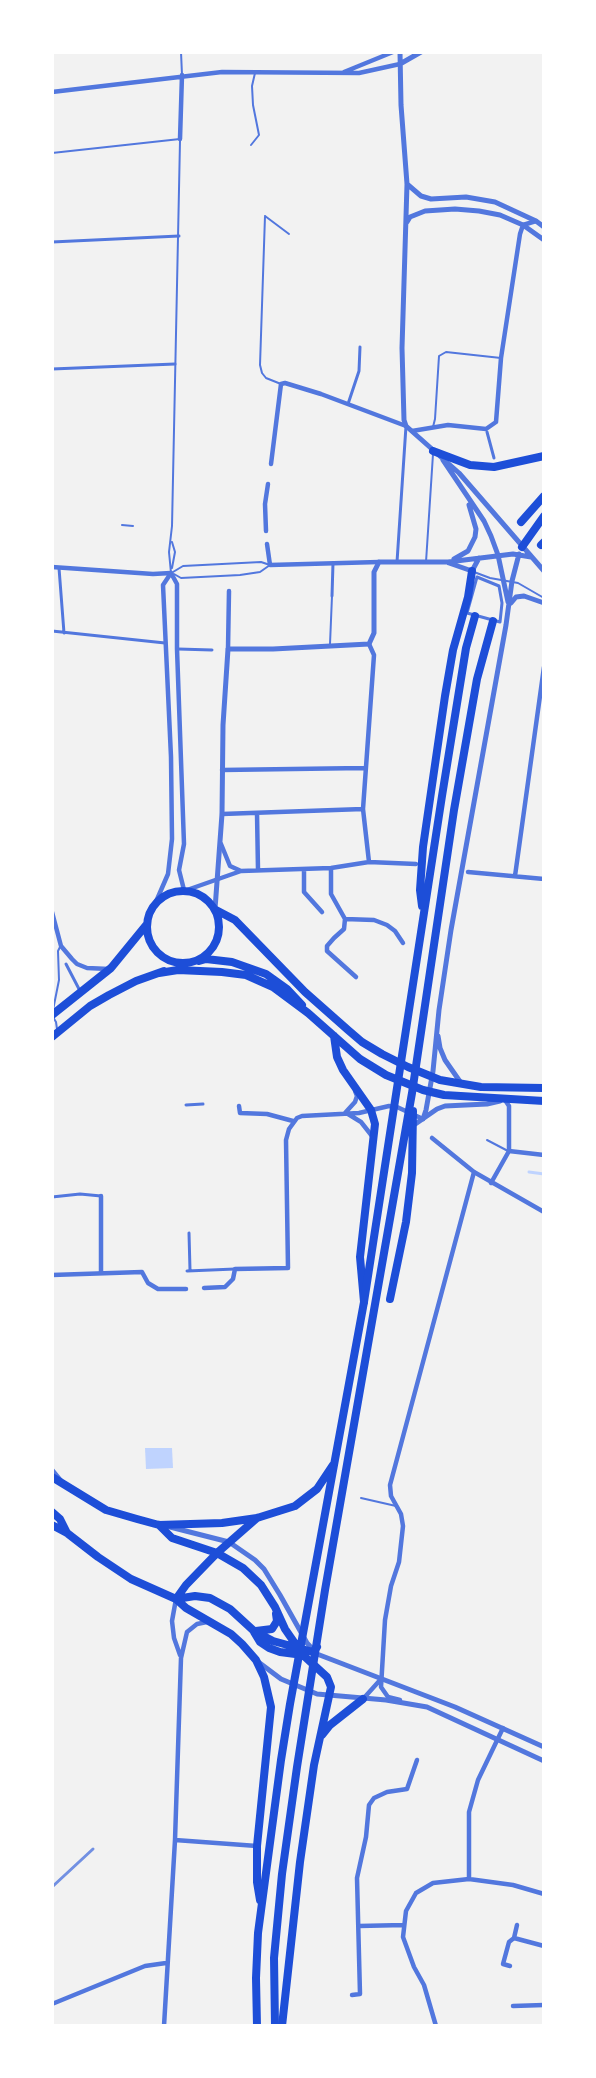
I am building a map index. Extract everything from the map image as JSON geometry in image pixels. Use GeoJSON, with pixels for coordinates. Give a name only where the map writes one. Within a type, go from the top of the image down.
{"type":"FeatureCollection","features":[{"type":"Feature","properties":{"kind":"highway"},"geometry":{"type":"LineString","coordinates":[[433,451],[465,463],[486,467],[543,456]]}},
{"type":"Feature","properties":{"kind":"highway"},"geometry":{"type":"LineString","coordinates":[[521,522],[543,496]]}},
{"type":"Feature","properties":{"kind":"highway"},"geometry":{"type":"LineString","coordinates":[[520,551],[543,516]]}},
{"type":"Feature","properties":{"kind":"highway"},"geometry":{"type":"LineString","coordinates":[[257,2025],[256,1978],[261,1907],[290,1704],[364,1302],[423,918],[425,883],[423,847],[453,650],[468,597],[472,571]]}},
{"type":"Feature","properties":{"kind":"highway"},"geometry":{"type":"LineString","coordinates":[[425,883],[434,850],[466,648],[475,616]]}},
{"type":"Feature","properties":{"kind":"highway"},"geometry":{"type":"LineString","coordinates":[[390,1299],[406,1222],[408,1140],[412,1093],[447,852],[475,690],[493,621]]}},
{"type":"Feature","properties":{"kind":"highway"},"geometry":{"type":"LineString","coordinates":[[185,963],[166,959],[158,953],[148,935],[149,915],[155,904],[173,892],[185,890],[206,898],[215,909],[220,923],[217,941],[205,957],[195,961]]}},
{"type":"Feature","properties":{"kind":"highway"},"geometry":{"type":"LineString","coordinates":[[215,909],[247,931],[305,992],[362,1042],[432,1077],[481,1087],[543,1089]]}},
{"type":"Feature","properties":{"kind":"highway"},"geometry":{"type":"LineString","coordinates":[[54,1011],[111,968],[147,924]]}},
{"type":"Feature","properties":{"kind":"highway"},"geometry":{"type":"LineString","coordinates":[[53,1036],[90,1006],[136,981],[185,963],[206,959],[232,962],[266,974],[294,995],[308,1013]]}},
{"type":"Feature","properties":{"kind":"highway"},"geometry":{"type":"LineString","coordinates":[[159,973],[178,970],[246,975],[273,987],[308,1013],[360,1059],[386,1075],[430,1092],[505,1100],[543,1101]]}},
{"type":"Feature","properties":{"kind":"highway"},"geometry":{"type":"LineString","coordinates":[[333,1036],[340,1063],[371,1110],[375,1124],[360,1257],[364,1302]]}},
{"type":"Feature","properties":{"kind":"highway"},"geometry":{"type":"LineString","coordinates":[[275,2025],[274,1958],[282,1874],[306,1708],[408,1140]]}},
{"type":"Feature","properties":{"kind":"highway"},"geometry":{"type":"LineString","coordinates":[[57,1479],[83,1498],[106,1510],[159,1525],[222,1523],[257,1518],[295,1506],[314,1493],[336,1462]]}},
{"type":"Feature","properties":{"kind":"highway"},"geometry":{"type":"LineString","coordinates":[[52,1512],[60,1519],[67,1533]]}},
{"type":"Feature","properties":{"kind":"highway"},"geometry":{"type":"LineString","coordinates":[[176,1599],[217,1552],[257,1518]]}},
{"type":"Feature","properties":{"kind":"highway"},"geometry":{"type":"LineString","coordinates":[[52,1525],[67,1533],[131,1579],[176,1599],[186,1608],[231,1634],[256,1660],[268,1690],[271,1707],[257,1846],[257,1882],[261,1907]]}},
{"type":"Feature","properties":{"kind":"highway"},"geometry":{"type":"LineString","coordinates":[[159,1525],[172,1538],[217,1552],[243,1568],[261,1586],[285,1629],[303,1655],[327,1677]]}},
{"type":"Feature","properties":{"kind":"highway"},"geometry":{"type":"LineString","coordinates":[[176,1599],[195,1596],[210,1598],[230,1609],[254,1631],[273,1641],[317,1651]]}},
{"type":"Feature","properties":{"kind":"highway"},"geometry":{"type":"LineString","coordinates":[[254,1631],[272,1629],[277,1621],[274,1607]]}},
{"type":"Feature","properties":{"kind":"highway"},"geometry":{"type":"LineString","coordinates":[[254,1631],[268,1648],[280,1652],[303,1655],[317,1651]]}},
{"type":"Feature","properties":{"kind":"highway"},"geometry":{"type":"LineString","coordinates":[[282,2025],[300,1862],[318,1742],[331,1687],[319,1664],[317,1651]]}},
{"type":"Feature","properties":{"kind":"highway"},"geometry":{"type":"LineString","coordinates":[[318,1742],[330,1725],[363,1699]]}},
{"type":"Feature","properties":{"kind":"street"},"geometry":{"type":"LineString","coordinates":[[341,73],[393,52]]}},
{"type":"Feature","properties":{"kind":"street"},"geometry":{"type":"LineString","coordinates":[[398,562],[406,426],[402,408],[402,348],[407,222],[400,52]]}},
{"type":"Feature","properties":{"kind":"street"},"geometry":{"type":"LineString","coordinates":[[52,92],[231,71],[341,73],[375,71],[400,64],[421,52]]}},
{"type":"Feature","properties":{"kind":"street"},"geometry":{"type":"LineString","coordinates":[[180,139],[182,75]]}},
{"type":"Feature","properties":{"kind":"street"},"geometry":{"type":"LineString","coordinates":[[407,184],[423,197],[431,199],[466,197],[489,200],[536,221],[543,227]]}},
{"type":"Feature","properties":{"kind":"street"},"geometry":{"type":"LineString","coordinates":[[407,222],[410,217],[419,212],[455,209],[479,211],[500,215],[524,225],[543,240]]}},
{"type":"Feature","properties":{"kind":"street"},"geometry":{"type":"LineString","coordinates":[[524,225],[536,221]]}},
{"type":"Feature","properties":{"kind":"street"},"geometry":{"type":"LineString","coordinates":[[412,431],[448,425],[486,429],[496,422],[501,358],[514,269],[524,225]]}},
{"type":"Feature","properties":{"kind":"street"},"geometry":{"type":"LineString","coordinates":[[52,242],[179,236]]}},
{"type":"Feature","properties":{"kind":"street"},"geometry":{"type":"LineString","coordinates":[[348,404],[359,371],[360,347]]}},
{"type":"Feature","properties":{"kind":"street"},"geometry":{"type":"LineString","coordinates":[[52,369],[175,364]]}},
{"type":"Feature","properties":{"kind":"street"},"geometry":{"type":"LineString","coordinates":[[271,464],[278,393],[281,384],[285,383],[321,394],[406,426],[459,473],[520,551],[531,557],[543,571]]}},
{"type":"Feature","properties":{"kind":"street"},"geometry":{"type":"LineString","coordinates":[[486,432],[494,458]]}},
{"type":"Feature","properties":{"kind":"street"},"geometry":{"type":"LineString","coordinates":[[442,460],[483,521],[498,555],[509,607]]}},
{"type":"Feature","properties":{"kind":"street"},"geometry":{"type":"LineString","coordinates":[[266,531],[265,504],[268,484]]}},
{"type":"Feature","properties":{"kind":"street"},"geometry":{"type":"LineString","coordinates":[[448,562],[463,555],[474,540],[476,529],[468,500]]}},
{"type":"Feature","properties":{"kind":"street"},"geometry":{"type":"LineString","coordinates":[[267,544],[270,565],[333,562],[448,562],[520,551]]}},
{"type":"Feature","properties":{"kind":"street"},"geometry":{"type":"LineString","coordinates":[[423,1119],[430,1092],[437,1028],[464,857],[512,581],[520,551]]}},
{"type":"Feature","properties":{"kind":"street"},"geometry":{"type":"LineString","coordinates":[[448,562],[472,571],[479,558]]}},
{"type":"Feature","properties":{"kind":"street"},"geometry":{"type":"LineString","coordinates":[[332,596],[333,562]]}},
{"type":"Feature","properties":{"kind":"street"},"geometry":{"type":"LineString","coordinates":[[369,862],[363,809],[364,768],[374,655],[369,644],[374,633],[374,572],[379,562]]}},
{"type":"Feature","properties":{"kind":"street"},"geometry":{"type":"LineString","coordinates":[[52,567],[149,574],[171,573]]}},
{"type":"Feature","properties":{"kind":"street"},"geometry":{"type":"LineString","coordinates":[[59,568],[64,633]]}},
{"type":"Feature","properties":{"kind":"street"},"geometry":{"type":"LineString","coordinates":[[155,904],[168,874],[172,839],[167,643],[163,585],[171,573]]}},
{"type":"Feature","properties":{"kind":"street"},"geometry":{"type":"LineString","coordinates":[[171,573],[177,584],[184,844],[179,870],[185,890],[241,871],[331,868],[369,862],[416,864]]}},
{"type":"Feature","properties":{"kind":"street"},"geometry":{"type":"LineString","coordinates":[[477,577],[499,586],[502,612],[500,622],[475,616],[467,614],[477,577]]}},
{"type":"Feature","properties":{"kind":"street"},"geometry":{"type":"LineString","coordinates":[[215,909],[222,814],[229,591]]}},
{"type":"Feature","properties":{"kind":"street"},"geometry":{"type":"LineString","coordinates":[[509,607],[516,597],[521,596],[543,603]]}},
{"type":"Feature","properties":{"kind":"street"},"geometry":{"type":"LineString","coordinates":[[52,632],[167,643]]}},
{"type":"Feature","properties":{"kind":"street"},"geometry":{"type":"LineString","coordinates":[[228,649],[369,644]]}},
{"type":"Feature","properties":{"kind":"street"},"geometry":{"type":"LineString","coordinates":[[177,649],[212,650]]}},
{"type":"Feature","properties":{"kind":"street"},"geometry":{"type":"LineString","coordinates":[[515,876],[543,667]]}},
{"type":"Feature","properties":{"kind":"street"},"geometry":{"type":"LineString","coordinates":[[222,770],[364,768]]}},
{"type":"Feature","properties":{"kind":"street"},"geometry":{"type":"LineString","coordinates":[[222,814],[363,809]]}},
{"type":"Feature","properties":{"kind":"street"},"geometry":{"type":"LineString","coordinates":[[257,813],[258,870]]}},
{"type":"Feature","properties":{"kind":"street"},"geometry":{"type":"LineString","coordinates":[[220,842],[230,866],[241,871]]}},
{"type":"Feature","properties":{"kind":"street"},"geometry":{"type":"LineString","coordinates":[[331,868],[331,894],[345,919],[344,929],[327,946],[327,951],[356,977]]}},
{"type":"Feature","properties":{"kind":"street"},"geometry":{"type":"LineString","coordinates":[[304,869],[304,892],[322,912]]}},
{"type":"Feature","properties":{"kind":"street"},"geometry":{"type":"LineString","coordinates":[[468,872],[543,879]]}},
{"type":"Feature","properties":{"kind":"street"},"geometry":{"type":"LineString","coordinates":[[52,912],[61,946],[77,964],[100,970],[111,968]]}},
{"type":"Feature","properties":{"kind":"street"},"geometry":{"type":"LineString","coordinates":[[345,919],[374,920],[387,925],[403,942]]}},
{"type":"Feature","properties":{"kind":"street"},"geometry":{"type":"LineString","coordinates":[[66,964],[79,989]]}},
{"type":"Feature","properties":{"kind":"street"},"geometry":{"type":"LineString","coordinates":[[437,1028],[440,1048],[445,1060],[462,1084]]}},
{"type":"Feature","properties":{"kind":"street"},"geometry":{"type":"LineString","coordinates":[[345,1113],[355,1102],[357,1096],[354,1087]]}},
{"type":"Feature","properties":{"kind":"street"},"geometry":{"type":"LineString","coordinates":[[408,1140],[411,1127],[437,1109],[445,1106],[487,1104],[505,1100],[509,1106],[509,1151],[491,1183]]}},
{"type":"Feature","properties":{"kind":"street"},"geometry":{"type":"LineString","coordinates":[[186,1105],[204,1104]]}},
{"type":"Feature","properties":{"kind":"street"},"geometry":{"type":"LineString","coordinates":[[239,1106],[240,1113],[267,1114],[293,1121]]}},
{"type":"Feature","properties":{"kind":"street"},"geometry":{"type":"LineString","coordinates":[[189,1233],[189,1271],[288,1268],[286,1140],[293,1121],[302,1116],[371,1110],[381,1106],[397,1107],[423,1119]]}},
{"type":"Feature","properties":{"kind":"street"},"geometry":{"type":"LineString","coordinates":[[345,1113],[361,1122],[374,1139]]}},
{"type":"Feature","properties":{"kind":"street"},"geometry":{"type":"LineString","coordinates":[[432,1138],[474,1172],[543,1212]]}},
{"type":"Feature","properties":{"kind":"street"},"geometry":{"type":"LineString","coordinates":[[509,1151],[543,1155]]}},
{"type":"Feature","properties":{"kind":"street"},"geometry":{"type":"LineString","coordinates":[[474,1172],[390,1485],[391,1496],[401,1514],[403,1526],[399,1562],[391,1586],[385,1620],[381,1687],[388,1697],[435,1710],[543,1761]]}},
{"type":"Feature","properties":{"kind":"street"},"geometry":{"type":"LineString","coordinates":[[52,1197],[80,1194],[101,1196],[101,1273]]}},
{"type":"Feature","properties":{"kind":"street"},"geometry":{"type":"LineString","coordinates":[[204,1288],[225,1287],[233,1279],[235,1269]]}},
{"type":"Feature","properties":{"kind":"street"},"geometry":{"type":"LineString","coordinates":[[52,1275],[142,1272],[148,1283],[158,1289],[186,1289]]}},
{"type":"Feature","properties":{"kind":"street"},"geometry":{"type":"LineString","coordinates":[[52,1470],[57,1479]]}},
{"type":"Feature","properties":{"kind":"street"},"geometry":{"type":"LineString","coordinates":[[159,1525],[229,1542],[255,1560],[264,1569],[307,1643],[317,1651],[381,1679],[456,1707],[543,1748]]}},
{"type":"Feature","properties":{"kind":"street"},"geometry":{"type":"LineString","coordinates":[[176,1599],[172,1621],[174,1638],[181,1658]]}},
{"type":"Feature","properties":{"kind":"street"},"geometry":{"type":"LineString","coordinates":[[164,2025],[183,1687],[181,1658],[188,1632],[197,1624],[210,1622]]}},
{"type":"Feature","properties":{"kind":"street"},"geometry":{"type":"LineString","coordinates":[[317,1651],[318,1636]]}},
{"type":"Feature","properties":{"kind":"street"},"geometry":{"type":"LineString","coordinates":[[256,1660],[281,1679],[317,1694],[406,1702]]}},
{"type":"Feature","properties":{"kind":"street"},"geometry":{"type":"LineString","coordinates":[[363,1699],[381,1679]]}},
{"type":"Feature","properties":{"kind":"street"},"geometry":{"type":"LineString","coordinates":[[469,1879],[469,1812],[478,1780],[503,1728]]}},
{"type":"Feature","properties":{"kind":"street"},"geometry":{"type":"LineString","coordinates":[[352,1995],[360,1994],[357,1878],[366,1837],[369,1805],[374,1798],[387,1792],[407,1789],[417,1760]]}},
{"type":"Feature","properties":{"kind":"street"},"geometry":{"type":"LineString","coordinates":[[175,1840],[257,1846]]}},
{"type":"Feature","properties":{"kind":"street"},"geometry":{"type":"LineString","coordinates":[[436,2025],[424,1985],[414,1967],[403,1937],[406,1911],[422,1887],[442,1881],[469,1879],[513,1885],[543,1893]]}},
{"type":"Feature","properties":{"kind":"street"},"geometry":{"type":"LineString","coordinates":[[359,1926],[404,1925]]}},
{"type":"Feature","properties":{"kind":"street"},"geometry":{"type":"LineString","coordinates":[[510,1966],[503,1964],[509,1941],[514,1938],[517,1925]]}},
{"type":"Feature","properties":{"kind":"street"},"geometry":{"type":"LineString","coordinates":[[514,1938],[543,1946]]}},
{"type":"Feature","properties":{"kind":"street"},"geometry":{"type":"LineString","coordinates":[[52,2004],[145,1966],[166,1963]]}},
{"type":"Feature","properties":{"kind":"street"},"geometry":{"type":"LineString","coordinates":[[513,2006],[543,2005]]}},
{"type":"Feature","properties":{"kind":"lane"},"geometry":{"type":"LineString","coordinates":[[181,52],[182,75]]}},
{"type":"Feature","properties":{"kind":"lane"},"geometry":{"type":"LineString","coordinates":[[251,145],[259,135],[252,86],[256,72]]}},
{"type":"Feature","properties":{"kind":"lane"},"geometry":{"type":"LineString","coordinates":[[52,153],[180,139],[171,573]]}},
{"type":"Feature","properties":{"kind":"lane"},"geometry":{"type":"LineString","coordinates":[[281,384],[263,376],[260,365],[264,216],[289,234]]}},
{"type":"Feature","properties":{"kind":"lane"},"geometry":{"type":"LineString","coordinates":[[433,427],[439,356],[446,352],[501,358]]}},
{"type":"Feature","properties":{"kind":"lane"},"geometry":{"type":"LineString","coordinates":[[426,562],[433,451]]}},
{"type":"Feature","properties":{"kind":"lane"},"geometry":{"type":"LineString","coordinates":[[122,525],[133,526]]}},
{"type":"Feature","properties":{"kind":"lane"},"geometry":{"type":"LineString","coordinates":[[171,573],[183,566],[261,562],[270,565]]}},
{"type":"Feature","properties":{"kind":"lane"},"geometry":{"type":"LineString","coordinates":[[171,573],[181,578],[240,575],[260,572],[270,565]]}},
{"type":"Feature","properties":{"kind":"lane"},"geometry":{"type":"LineString","coordinates":[[472,571],[490,578],[527,586],[543,598]]}},
{"type":"Feature","properties":{"kind":"lane"},"geometry":{"type":"LineString","coordinates":[[330,646],[332,596]]}},
{"type":"Feature","properties":{"kind":"lane"},"geometry":{"type":"LineString","coordinates":[[53,1036],[59,980],[58,951],[61,946]]}},
{"type":"Feature","properties":{"kind":"lane"},"geometry":{"type":"LineString","coordinates":[[487,1140],[509,1151]]}},
{"type":"Feature","properties":{"kind":"lane"},"geometry":{"type":"LineString","coordinates":[[361,1498],[396,1506]]}},
{"type":"Feature","properties":{"kind":"water"},"geometry":{"type":"Polygon","coordinates":[[[145,1448],[172,1448],[173,1468],[146,1469],[145,1448]]]}},
{"type":"Feature","properties":{"kind":"waterway"},"geometry":{"type":"LineString","coordinates":[[529,1172],[544,1174]]}},
{"type":"Feature","properties":{"kind":"railway"},"geometry":{"type":"LineString","coordinates":[[52,1887],[93,1849]]}}]}
